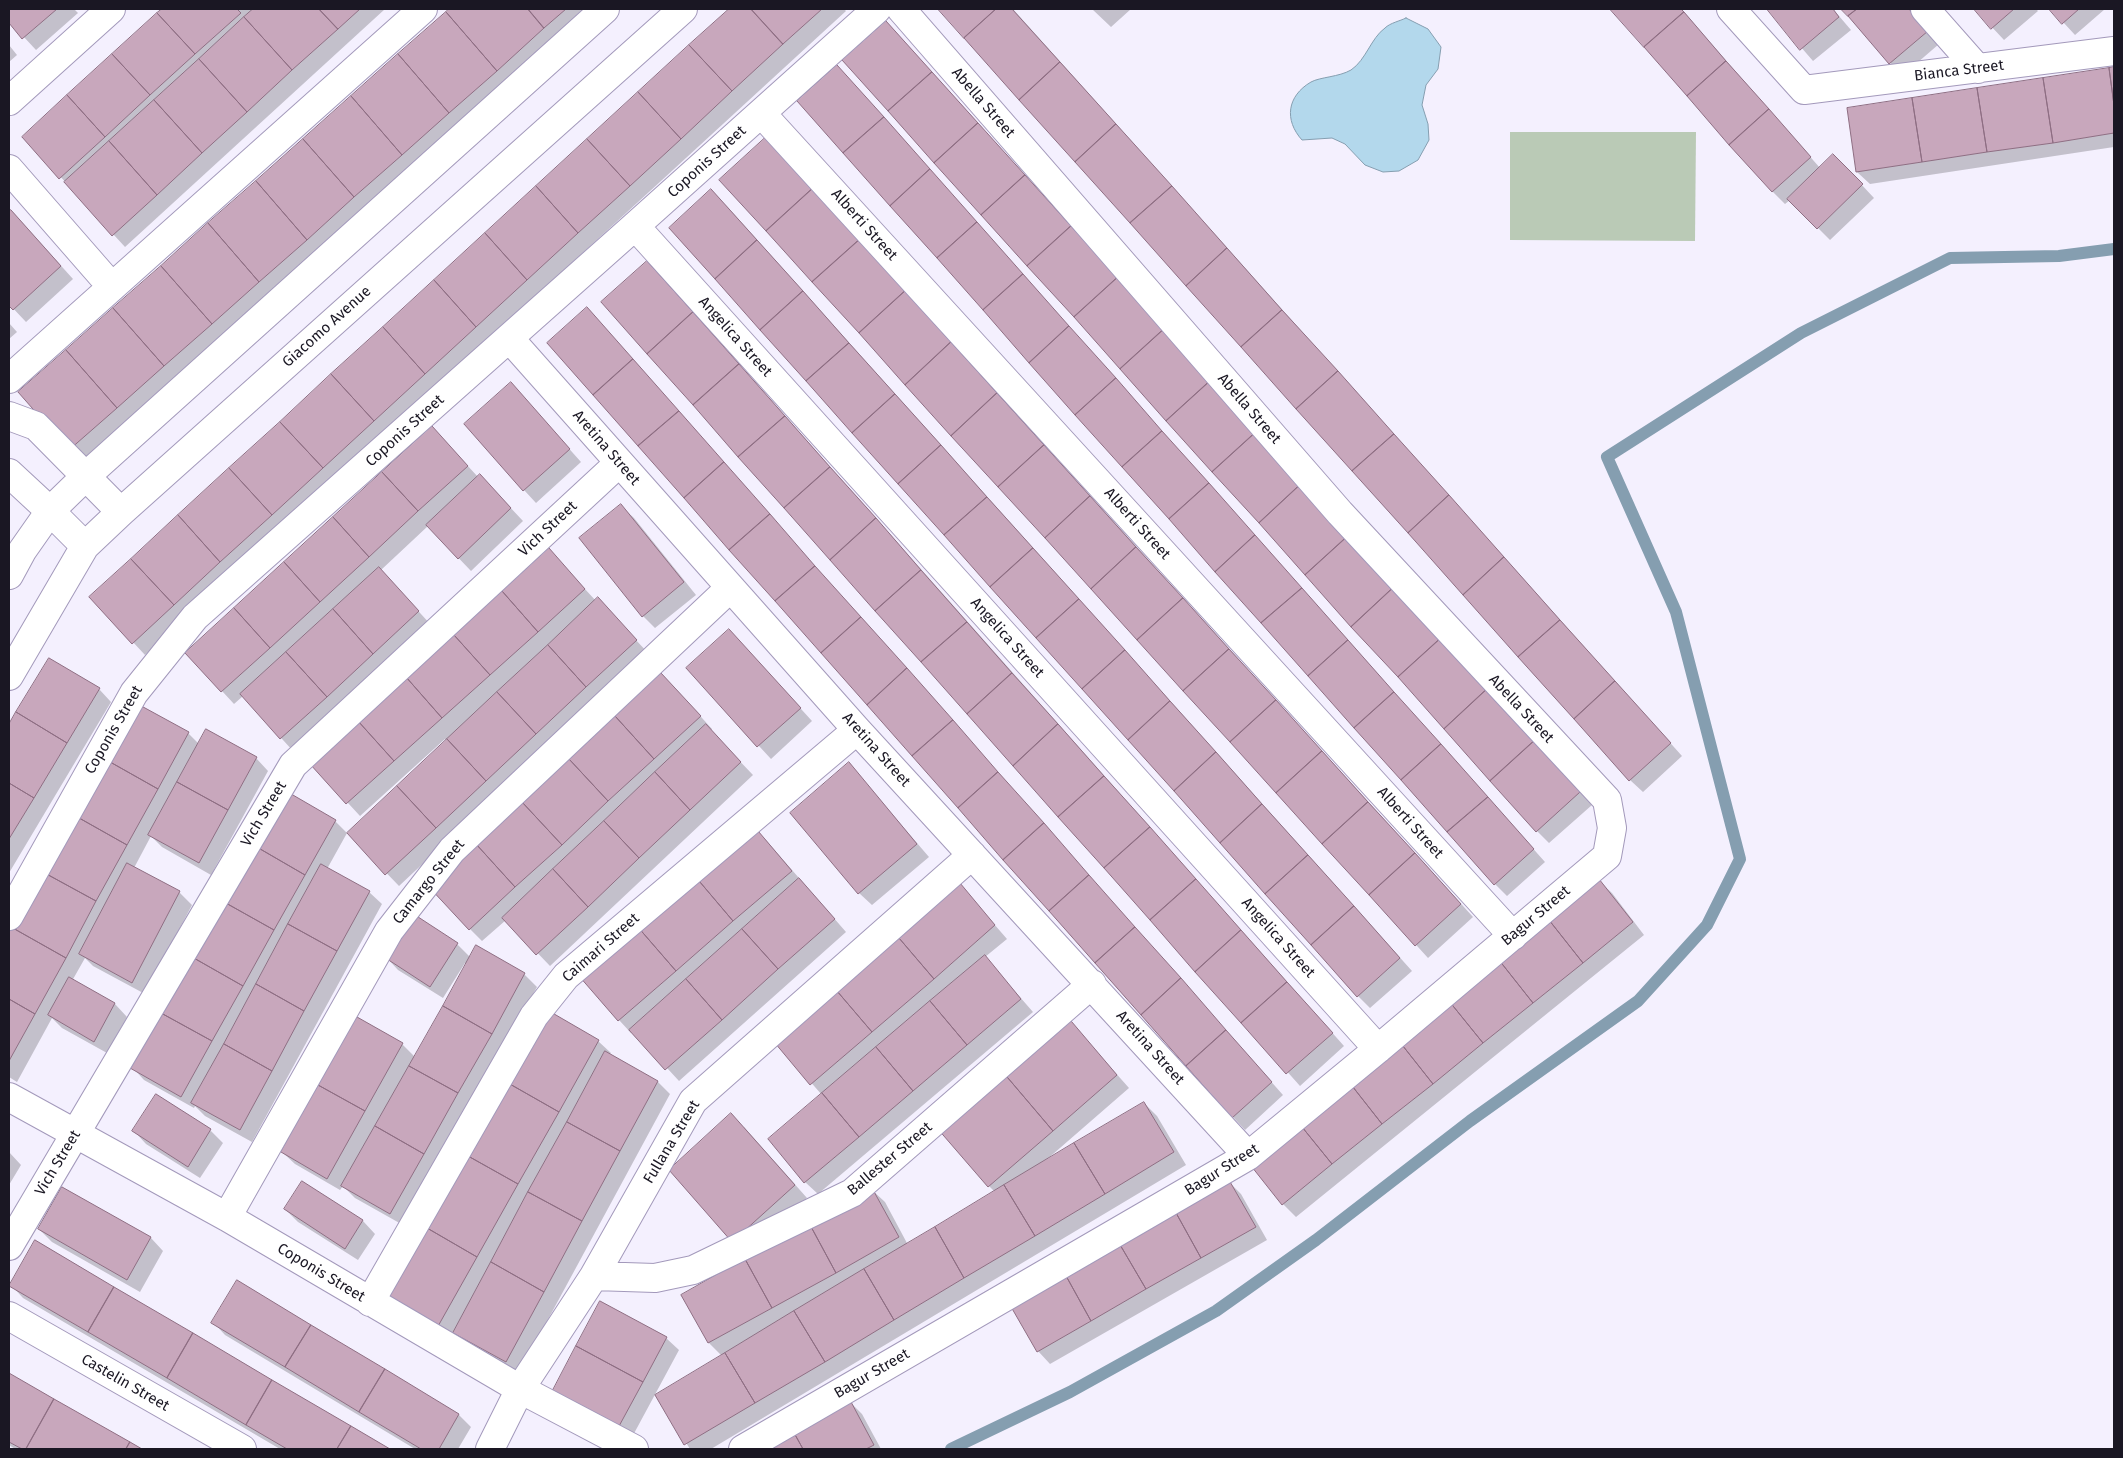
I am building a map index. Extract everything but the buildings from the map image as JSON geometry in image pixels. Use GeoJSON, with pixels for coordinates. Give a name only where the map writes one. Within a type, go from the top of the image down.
{"type":"FeatureCollection","features":[{"type":"Feature","properties":{"kind":"street"},"geometry":{"type":"LineString","coordinates":[[9,101],[111,9]]}},
{"type":"Feature","properties":{"kind":"street"},"geometry":{"type":"LineString","coordinates":[[9,379],[424,9]]}},
{"type":"Feature","properties":{"kind":"street"},"geometry":{"type":"LineString","coordinates":[[9,575],[22,551],[50,511],[86,476],[605,9]]}},
{"type":"Feature","properties":{"kind":"street","name":"Giacomo Avenue"},"geometry":{"type":"LineString","coordinates":[[9,676],[85,546],[683,9]]}},
{"type":"Feature","properties":{"kind":"street","name":"Coponis Street"},"geometry":{"type":"LineString","coordinates":[[9,916],[134,693],[195,616],[877,9]]}},
{"type":"Feature","properties":{"kind":"street","name":"Abella Street"},"geometry":{"type":"LineString","coordinates":[[901,9],[1340,513],[1607,800]]}},
{"type":"Feature","properties":{"kind":"street","name":"Bianca Street"},"geometry":{"type":"LineString","coordinates":[[1731,9],[1804,90],[2114,51]]}},
{"type":"Feature","properties":{"kind":"street"},"geometry":{"type":"LineString","coordinates":[[1925,9],[1978,69]]}},
{"type":"Feature","properties":{"kind":"street","name":"Alberti Street"},"geometry":{"type":"LineString","coordinates":[[761,113],[1512,936]]}},
{"type":"Feature","properties":{"kind":"street"},"geometry":{"type":"LineString","coordinates":[[9,170],[112,287]]}},
{"type":"Feature","properties":{"kind":"street","name":"Angelica Street"},"geometry":{"type":"LineString","coordinates":[[635,226],[1378,1049]]}},
{"type":"Feature","properties":{"kind":"street","name":"Aretina Street"},"geometry":{"type":"LineString","coordinates":[[509,338],[857,730],[1248,1156]]}},
{"type":"Feature","properties":{"kind":"street"},"geometry":{"type":"LineString","coordinates":[[9,416],[36,426],[121,512]]}},
{"type":"Feature","properties":{"kind":"street","name":"Vich Street"},"geometry":{"type":"LineString","coordinates":[[9,1246],[293,765],[619,463]]}},
{"type":"Feature","properties":{"kind":"street"},"geometry":{"type":"LineString","coordinates":[[9,473],[85,546]]}},
{"type":"Feature","properties":{"kind":"street","name":"Camargo Street"},"geometry":{"type":"LineString","coordinates":[[227,1217],[389,932],[452,850],[730,588]]}},
{"type":"Feature","properties":{"kind":"street","name":"Caimari Street"},"geometry":{"type":"LineString","coordinates":[[370,1302],[534,1016],[566,976],[857,730]]}},
{"type":"Feature","properties":{"kind":"street","name":"Bagur Street"},"geometry":{"type":"LineString","coordinates":[[743,1449],[1248,1156],[1607,856],[1612,828],[1607,800]]}},
{"type":"Feature","properties":{"kind":"street","name":"Fullana Street"},"geometry":{"type":"LineString","coordinates":[[490,1449],[520,1389],[594,1276],[693,1101],[972,855]]}},
{"type":"Feature","properties":{"kind":"street","name":"Ballester Street"},"geometry":{"type":"LineString","coordinates":[[594,1276],[655,1278],[693,1270],[852,1193],[1092,984]]}},
{"type":"Feature","properties":{"kind":"street","name":"Coponis Street"},"geometry":{"type":"LineString","coordinates":[[9,1097],[227,1217],[520,1389],[634,1449]]}},
{"type":"Feature","properties":{"kind":"street","name":"Castelin Street"},"geometry":{"type":"LineString","coordinates":[[9,1316],[242,1449]]}},
{"type":"Feature","properties":{"kind":"green space"},"geometry":{"type":"Polygon","coordinates":[[[1510,132],[1696,132],[1695,241],[1510,240],[1510,132]]]}},
{"type":"Feature","properties":{"kind":"water"},"geometry":{"type":"Polygon","coordinates":[[[1406,18],[1428,29],[1441,47],[1438,69],[1426,85],[1422,105],[1428,124],[1429,140],[1418,160],[1399,171],[1383,172],[1365,165],[1345,144],[1332,138],[1302,140],[1292,124],[1291,117],[1293,101],[1297,94],[1311,82],[1351,70],[1361,61],[1380,32],[1406,18]]]}},
{"type":"Feature","properties":{"kind":"waterway"},"geometry":{"type":"LineString","coordinates":[[951,1449],[1070,1392],[1216,1311],[1316,1240],[1470,1121],[1638,1001],[1707,925],[1740,859],[1676,612],[1607,457],[1801,333],[1950,258],[2059,256],[2114,249]]}}]}
